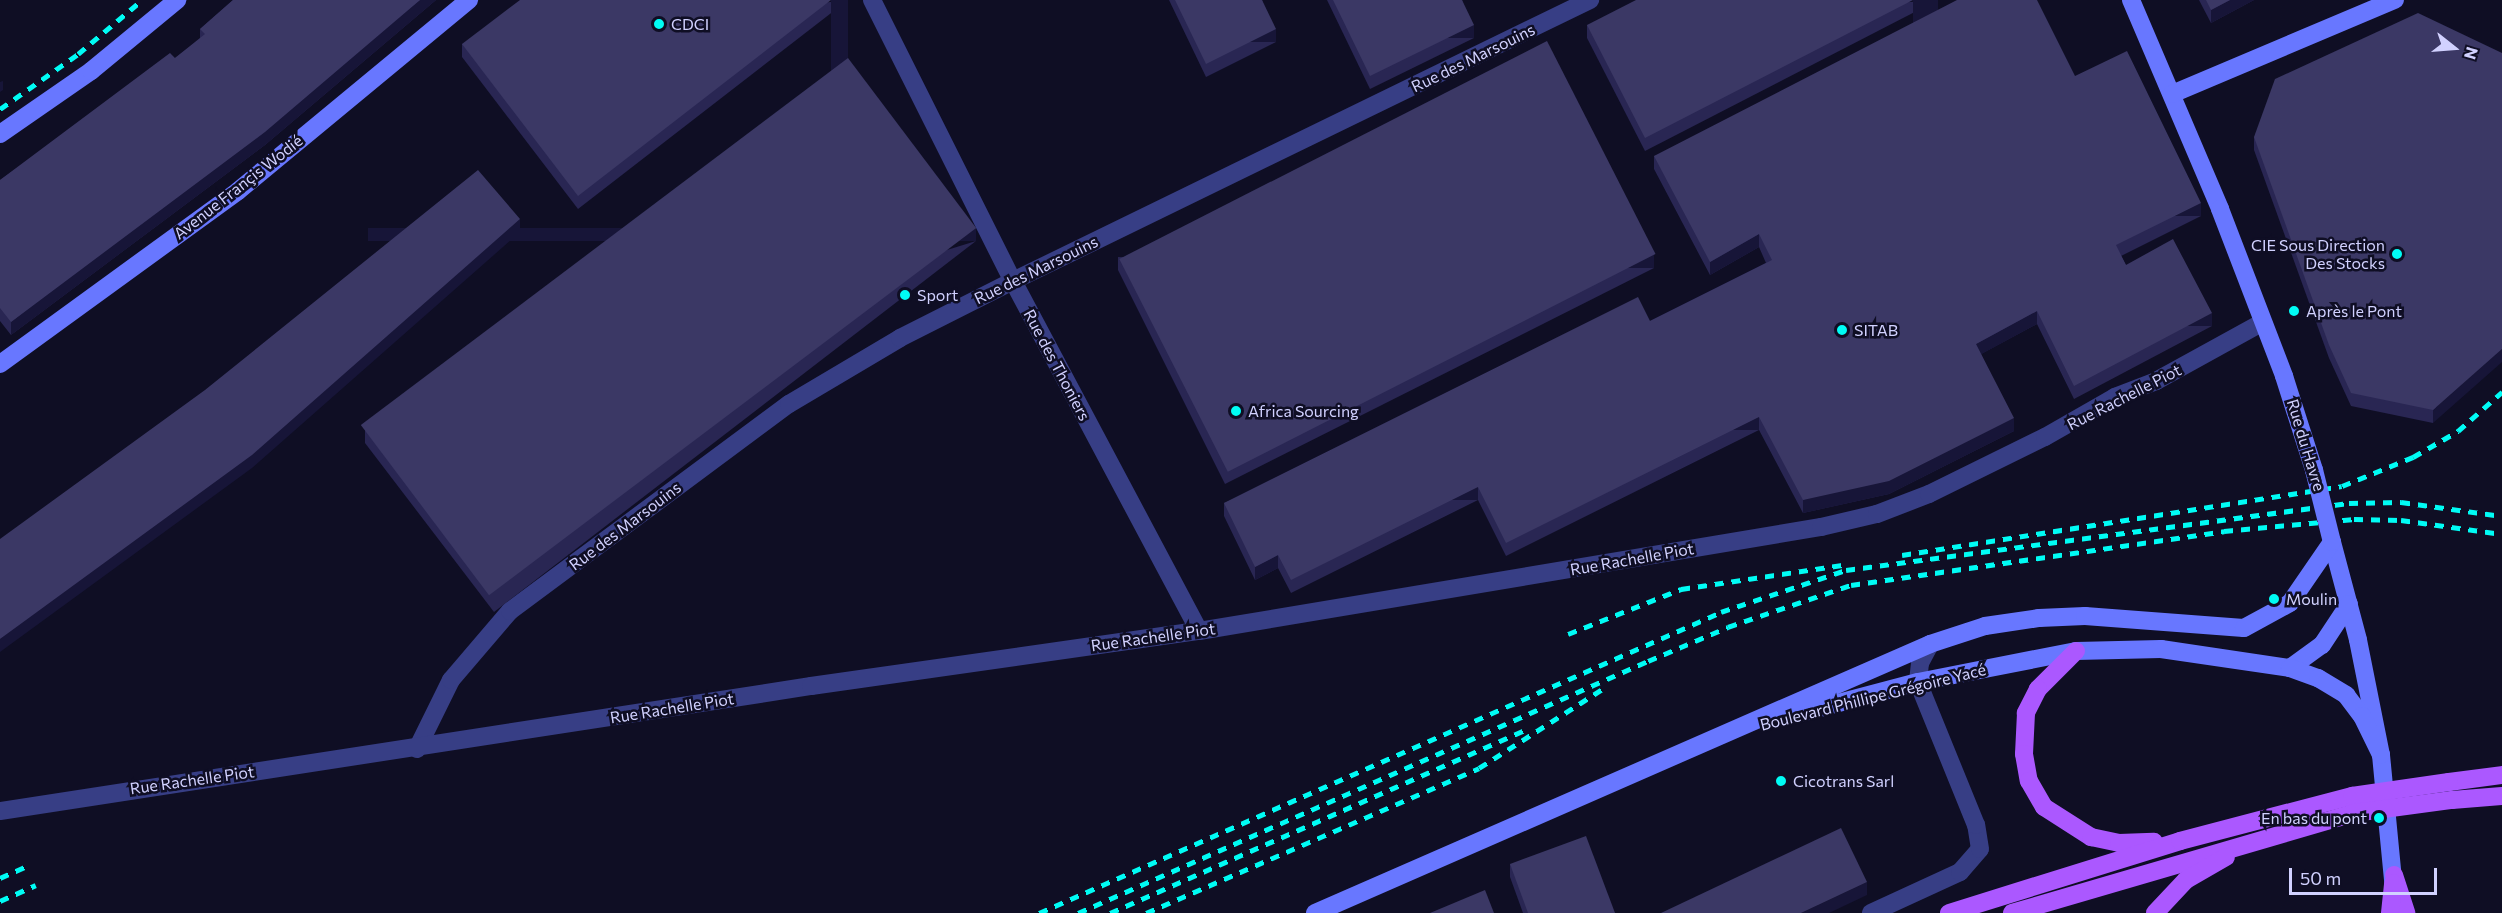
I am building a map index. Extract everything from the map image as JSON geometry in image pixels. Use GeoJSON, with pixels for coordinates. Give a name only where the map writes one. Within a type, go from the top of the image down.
{"type":"FeatureCollection","features":[{"type":"Feature","properties":{"kind":"main road"},"geometry":{"type":"LineString","coordinates":[[2076,651],[2038,689],[2026,713],[2024,754],[2029,781],[2044,807],[2091,837],[2119,843],[2180,841]]}},
{"type":"Feature","properties":{"kind":"main road"},"geometry":{"type":"LineString","coordinates":[[1949,913],[2180,841],[2353,805],[2451,791],[2502,776]]}},
{"type":"Feature","properties":{"kind":"main road"},"geometry":{"type":"LineString","coordinates":[[2451,791],[2502,796]]}},
{"type":"Feature","properties":{"kind":"main road"},"geometry":{"type":"LineString","coordinates":[[2155,913],[2186,880],[2272,837],[2353,805]]}},
{"type":"Feature","properties":{"kind":"main road"},"geometry":{"type":"LineString","coordinates":[[2012,913],[2272,837]]}},
{"type":"Feature","properties":{"kind":"main road"},"geometry":{"type":"LineString","coordinates":[[2390,913],[2394,875]]}},
{"type":"Feature","properties":{"kind":"main road"},"geometry":{"type":"LineString","coordinates":[[2394,875],[2406,913]]}},
{"type":"Feature","properties":{"kind":"street"},"geometry":{"type":"LineString","coordinates":[[0,134],[91,71],[177,0]]}},
{"type":"Feature","properties":{"kind":"street","name":"Avenue Françis Wodié"},"geometry":{"type":"LineString","coordinates":[[0,364],[238,191],[469,0]]}},
{"type":"Feature","properties":{"kind":"street","name":"Rue des Thoniers"},"geometry":{"type":"LineString","coordinates":[[872,0],[1013,281],[1199,631]]}},
{"type":"Feature","properties":{"kind":"street","name":"Rue des Marsouins"},"geometry":{"type":"LineString","coordinates":[[417,749],[451,680],[510,611],[789,404],[900,338],[1013,281],[1590,0]]}},
{"type":"Feature","properties":{"kind":"street","name":"Rue du Havre"},"geometry":{"type":"LineString","coordinates":[[2131,0],[2172,94],[2263,322],[2314,470],[2349,604],[2381,756],[2394,875],[2395,913]]}},
{"type":"Feature","properties":{"kind":"street"},"geometry":{"type":"LineString","coordinates":[[2172,94],[2395,0]]}},
{"type":"Feature","properties":{"kind":"street","name":"Rue Rachelle Piot"},"geometry":{"type":"LineString","coordinates":[[0,811],[417,749],[811,686],[1199,631],[1821,527],[1877,514],[1929,494],[2028,446],[2263,322]]}},
{"type":"Feature","properties":{"kind":"street","name":"Boulevard Phillipe Grégoire Yacé"},"geometry":{"type":"LineString","coordinates":[[1315,913],[1349,906],[1930,644],[1985,626],[2039,618],[2085,616],[2244,628],[2290,603],[2332,542]]}},
{"type":"Feature","properties":{"kind":"street"},"geometry":{"type":"LineString","coordinates":[[2290,668],[2322,645],[2349,604]]}},
{"type":"Feature","properties":{"kind":"street"},"geometry":{"type":"LineString","coordinates":[[1871,913],[1960,872],[1980,849],[1976,825],[1918,682],[1920,663],[1930,644]]}},
{"type":"Feature","properties":{"kind":"street","name":"Boulevard Phillipe Grégoire Yacé"},"geometry":{"type":"LineString","coordinates":[[1742,729],[1918,682],[2076,651],[2161,649],[2290,668],[2346,695],[2362,716],[2381,756]]}},
{"type":"Feature","properties":{"kind":"building"},"geometry":{"type":"Polygon","coordinates":[[[233,0],[420,0],[265,132],[11,322],[0,308],[0,180],[170,53],[175,58],[205,34],[200,29],[233,0]]]}},
{"type":"Feature","properties":{"kind":"building"},"geometry":{"type":"Polygon","coordinates":[[[520,0],[831,0],[578,196],[462,44],[520,0]]]}},
{"type":"Feature","properties":{"kind":"building"},"geometry":{"type":"Polygon","coordinates":[[[1175,0],[1262,0],[1276,29],[1206,64],[1175,0]]]}},
{"type":"Feature","properties":{"kind":"building"},"geometry":{"type":"Polygon","coordinates":[[[1333,0],[1462,0],[1474,25],[1370,76],[1333,0]]]}},
{"type":"Feature","properties":{"kind":"building"},"geometry":{"type":"Polygon","coordinates":[[[1636,0],[1913,0],[1645,138],[1587,25],[1636,0]]]}},
{"type":"Feature","properties":{"kind":"building","name":"SITAB"},"geometry":{"type":"Polygon","coordinates":[[[1957,0],[2037,0],[2075,76],[2127,51],[2201,203],[2116,245],[2126,265],[2173,239],[2212,313],[2074,386],[2037,311],[1976,344],[2014,418],[1889,481],[1803,500],[1759,417],[1506,543],[1478,487],[1291,580],[1278,555],[1255,567],[1224,503],[1638,297],[1650,321],[1772,260],[1759,234],[1710,262],[1654,156],[1957,0]]]}},
{"type":"Feature","properties":{"kind":"building"},"geometry":{"type":"Polygon","coordinates":[[[2206,0],[2230,0],[2211,10],[2206,0]]]}},
{"type":"Feature","properties":{"kind":"building","name":"CIE Sous Direction Des Stocks"},"geometry":{"type":"Polygon","coordinates":[[[2418,13],[2502,53],[2502,349],[2433,410],[2351,393],[2329,345],[2254,137],[2275,79],[2418,13]]]}},
{"type":"Feature","properties":{"kind":"building"},"geometry":{"type":"Polygon","coordinates":[[[1547,41],[1656,254],[1228,472],[1119,259],[1547,41]]]}},
{"type":"Feature","properties":{"kind":"building"},"geometry":{"type":"Polygon","coordinates":[[[848,58],[976,228],[489,595],[361,425],[848,58]]]}},
{"type":"Feature","properties":{"kind":"building"},"geometry":{"type":"Polygon","coordinates":[[[478,170],[520,219],[252,455],[0,639],[0,539],[205,390],[478,170]]]}},
{"type":"Feature","properties":{"kind":"building"},"geometry":{"type":"Polygon","coordinates":[[[1841,828],[1867,882],[1801,913],[1661,913],[1841,828]]]}},
{"type":"Feature","properties":{"kind":"building"},"geometry":{"type":"Polygon","coordinates":[[[1586,836],[1615,913],[1528,913],[1510,864],[1586,836]]]}},
{"type":"Feature","properties":{"kind":"building"},"geometry":{"type":"Polygon","coordinates":[[[1485,890],[1494,913],[1430,913],[1485,890]]]}},
{"type":"Feature","properties":{"kind":"railway"},"geometry":{"type":"LineString","coordinates":[[0,109],[78,54],[142,0]]}},
{"type":"Feature","properties":{"kind":"railway"},"geometry":{"type":"LineString","coordinates":[[1902,555],[2342,486],[2413,457],[2458,431],[2502,392]]}},
{"type":"Feature","properties":{"kind":"railway"},"geometry":{"type":"LineString","coordinates":[[1039,913],[1721,612],[1846,570],[2349,503],[2401,502],[2502,516]]}},
{"type":"Feature","properties":{"kind":"railway"},"geometry":{"type":"LineString","coordinates":[[1078,913],[1728,627],[1851,585],[2224,531],[2354,519],[2401,520],[2502,534]]}},
{"type":"Feature","properties":{"kind":"railway"},"geometry":{"type":"LineString","coordinates":[[1568,634],[1681,589],[1842,565]]}},
{"type":"Feature","properties":{"kind":"railway"},"geometry":{"type":"LineString","coordinates":[[1146,913],[1479,768],[1604,688]]}},
{"type":"Feature","properties":{"kind":"railway"},"geometry":{"type":"LineString","coordinates":[[1110,913],[1525,730]]}},
{"type":"Feature","properties":{"kind":"railway"},"geometry":{"type":"LineString","coordinates":[[0,878],[29,865]]}},
{"type":"Feature","properties":{"kind":"railway"},"geometry":{"type":"LineString","coordinates":[[0,901],[36,885]]}},
{"type":"Feature","properties":{"kind":"place","name":"CDCI"},"geometry":{"type":"Point","coordinates":[659,24]}},
{"type":"Feature","properties":{"kind":"place","name":"CIE Sous Direction Des Stocks"},"geometry":{"type":"Point","coordinates":[2397,254]}},
{"type":"Feature","properties":{"kind":"place","name":"Sport"},"geometry":{"type":"Point","coordinates":[905,295]}},
{"type":"Feature","properties":{"kind":"place","name":"Après le Pont"},"geometry":{"type":"Point","coordinates":[2294,311]}},
{"type":"Feature","properties":{"kind":"place","name":"SITAB"},"geometry":{"type":"Point","coordinates":[1842,330]}},
{"type":"Feature","properties":{"kind":"place","name":"Africa Sourcing"},"geometry":{"type":"Point","coordinates":[1236,411]}},
{"type":"Feature","properties":{"kind":"place","name":"Moulin"},"geometry":{"type":"Point","coordinates":[2274,599]}},
{"type":"Feature","properties":{"kind":"place","name":"Cicotrans Sarl"},"geometry":{"type":"Point","coordinates":[1781,781]}},
{"type":"Feature","properties":{"kind":"place","name":"En bas du pont"},"geometry":{"type":"Point","coordinates":[2379,818]}}]}
